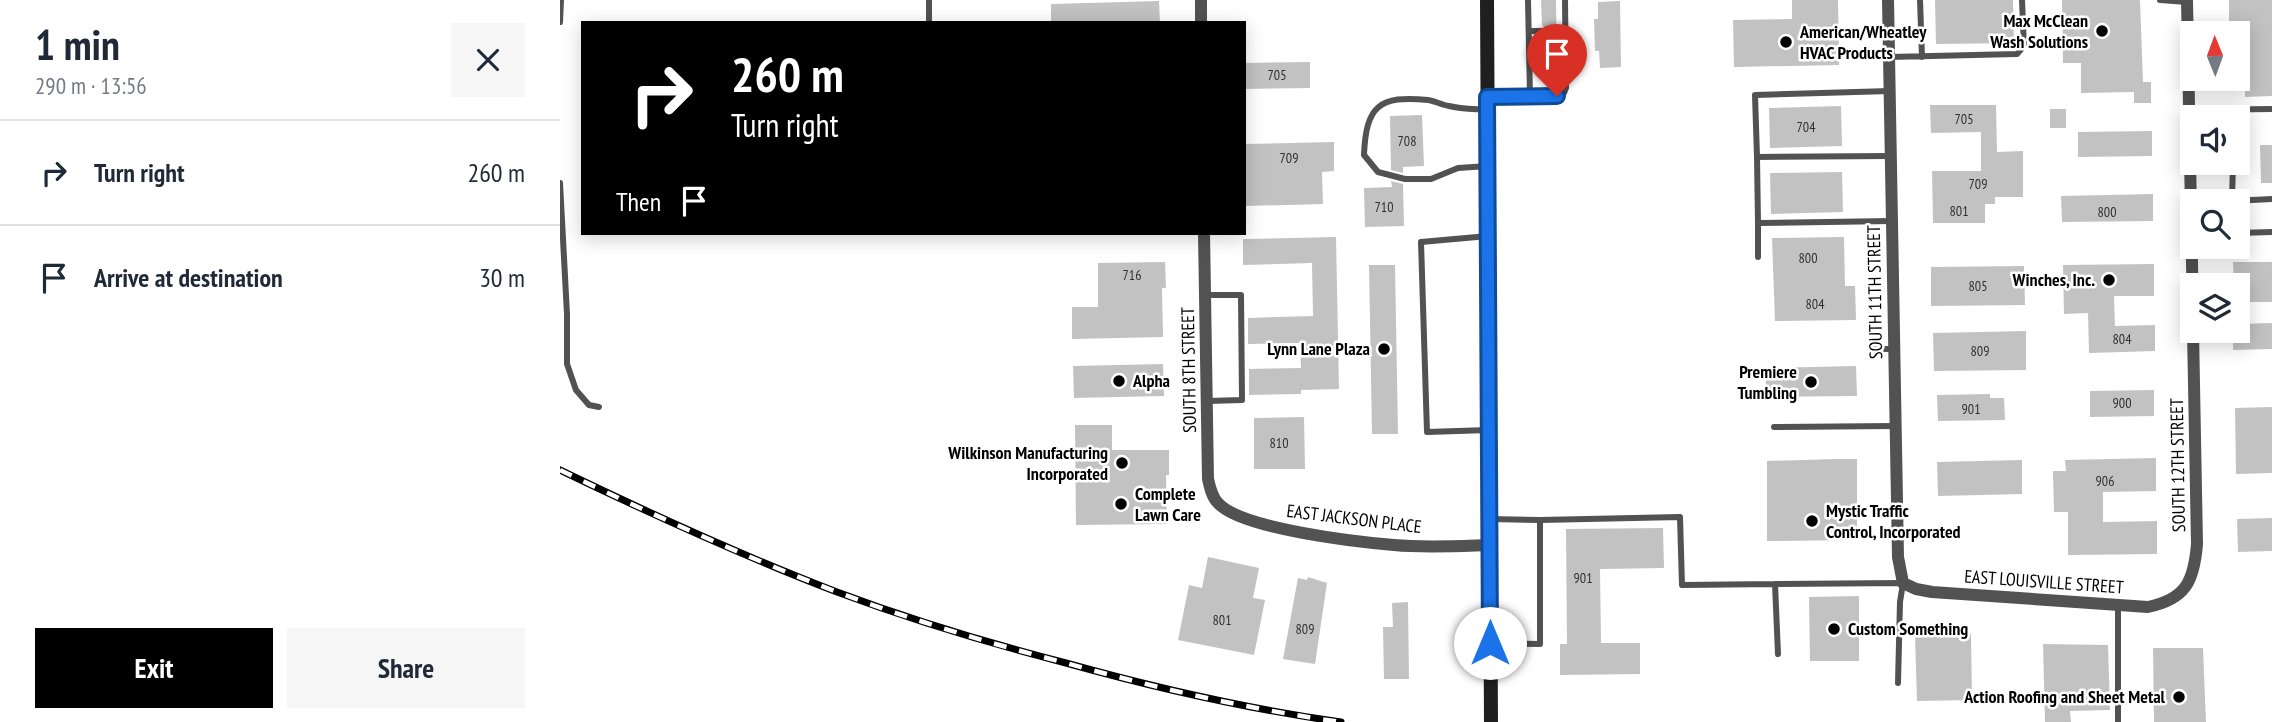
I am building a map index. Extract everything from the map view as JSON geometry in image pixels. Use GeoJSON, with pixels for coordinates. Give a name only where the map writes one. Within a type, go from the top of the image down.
{"type":"FeatureCollection","features":[{"type":"Feature","properties":{"kind":"main road"},"geometry":{"type":"LineString","coordinates":[[1487,0],[1491,722]]}},
{"type":"Feature","properties":{"kind":"street"},"geometry":{"type":"LineString","coordinates":[[1201,0],[1201,21]]}},
{"type":"Feature","properties":{"kind":"street","name":"SOUTH 11TH STREET"},"geometry":{"type":"LineString","coordinates":[[1888,0],[1898,558],[1903,583]]}},
{"type":"Feature","properties":{"kind":"street"},"geometry":{"type":"LineString","coordinates":[[2187,1],[2189,105]]}},
{"type":"Feature","properties":{"kind":"street","name":"SOUTH 8TH STREET"},"geometry":{"type":"LineString","coordinates":[[1204,235],[1209,479],[1210,490],[1219,504]]}},
{"type":"Feature","properties":{"kind":"street","name":"SOUTH 12TH STREET"},"geometry":{"type":"LineString","coordinates":[[2181,594],[2195,570],[2197,544],[2193,343]]}},
{"type":"Feature","properties":{"kind":"street","name":"EAST JACKSON PLACE"},"geometry":{"type":"LineString","coordinates":[[1219,504],[1254,522],[1310,533],[1396,545],[1490,545]]}},
{"type":"Feature","properties":{"kind":"street","name":"EAST LOUISVILLE STREET"},"geometry":{"type":"LineString","coordinates":[[1903,583],[1932,592],[2148,607],[2166,603],[2181,594]]}},
{"type":"Feature","properties":{"kind":"lane"},"geometry":{"type":"LineString","coordinates":[[560,22],[561,0]]}},
{"type":"Feature","properties":{"kind":"lane"},"geometry":{"type":"LineString","coordinates":[[929,0],[929,21]]}},
{"type":"Feature","properties":{"kind":"lane"},"geometry":{"type":"LineString","coordinates":[[1528,0],[1530,96]]}},
{"type":"Feature","properties":{"kind":"lane"},"geometry":{"type":"LineString","coordinates":[[1488,166],[1458,168],[1431,178],[1405,178],[1378,172],[1364,155],[1365,133],[1373,112],[1387,100],[1430,100],[1450,107],[1530,96],[1557,96],[1564,93],[1565,0]]}},
{"type":"Feature","properties":{"kind":"lane"},"geometry":{"type":"LineString","coordinates":[[1920,0],[1922,57]]}},
{"type":"Feature","properties":{"kind":"lane"},"geometry":{"type":"LineString","coordinates":[[1889,57],[2017,54],[2024,46],[2022,0]]}},
{"type":"Feature","properties":{"kind":"lane"},"geometry":{"type":"LineString","coordinates":[[2160,0],[2187,1]]}},
{"type":"Feature","properties":{"kind":"lane"},"geometry":{"type":"LineString","coordinates":[[1557,30],[1565,30]]}},
{"type":"Feature","properties":{"kind":"lane"},"geometry":{"type":"LineString","coordinates":[[1529,32],[1542,31]]}},
{"type":"Feature","properties":{"kind":"lane"},"geometry":{"type":"LineString","coordinates":[[1758,257],[1755,95],[1890,91]]}},
{"type":"Feature","properties":{"kind":"lane"},"geometry":{"type":"LineString","coordinates":[[2250,110],[2272,110]]}},
{"type":"Feature","properties":{"kind":"lane"},"geometry":{"type":"LineString","coordinates":[[1757,156],[1891,156]]}},
{"type":"Feature","properties":{"kind":"lane"},"geometry":{"type":"LineString","coordinates":[[2233,175],[2232,201],[2272,199]]}},
{"type":"Feature","properties":{"kind":"lane"},"geometry":{"type":"LineString","coordinates":[[560,183],[567,364],[576,390],[589,405],[599,407]]}},
{"type":"Feature","properties":{"kind":"lane"},"geometry":{"type":"LineString","coordinates":[[1758,223],[1892,220]]}},
{"type":"Feature","properties":{"kind":"lane"},"geometry":{"type":"LineString","coordinates":[[2250,233],[2272,232]]}},
{"type":"Feature","properties":{"kind":"lane"},"geometry":{"type":"LineString","coordinates":[[1488,236],[1421,242],[1427,432],[1489,430]]}},
{"type":"Feature","properties":{"kind":"lane"},"geometry":{"type":"LineString","coordinates":[[1205,295],[1241,295],[1242,401],[1207,401]]}},
{"type":"Feature","properties":{"kind":"lane"},"geometry":{"type":"LineString","coordinates":[[1873,349],[1894,349]]}},
{"type":"Feature","properties":{"kind":"lane"},"geometry":{"type":"LineString","coordinates":[[1774,427],[1895,426]]}},
{"type":"Feature","properties":{"kind":"lane"},"geometry":{"type":"LineString","coordinates":[[1490,519],[1680,517],[1682,585],[1903,583],[1898,683]]}},
{"type":"Feature","properties":{"kind":"lane"},"geometry":{"type":"LineString","coordinates":[[1490,643],[1540,644],[1541,520]]}},
{"type":"Feature","properties":{"kind":"lane"},"geometry":{"type":"LineString","coordinates":[[1775,584],[1777,654]]}},
{"type":"Feature","properties":{"kind":"lane"},"geometry":{"type":"LineString","coordinates":[[2118,722],[2119,605]]}},
{"type":"Feature","properties":{"kind":"building"},"geometry":{"type":"Polygon","coordinates":[[[1541,0],[1556,0],[1557,71],[1542,72],[1542,37],[1548,30],[1542,25],[1541,0]]]}},
{"type":"Feature","properties":{"kind":"building","name":"American/Wheatley HVAC Products"},"geometry":{"type":"Polygon","coordinates":[[[1792,0],[1838,0],[1839,65],[1734,67],[1733,20],[1792,19],[1792,0]]]}},
{"type":"Feature","properties":{"kind":"building"},"geometry":{"type":"Polygon","coordinates":[[[1935,0],[2013,0],[2014,43],[1936,44],[1935,0]]]}},
{"type":"Feature","properties":{"kind":"building","name":"Max McClean Wash Solutions"},"geometry":{"type":"Polygon","coordinates":[[[2062,0],[2140,0],[2143,82],[2151,82],[2151,103],[2134,103],[2134,92],[2081,93],[2081,63],[2063,63],[2062,0]]]}},
{"type":"Feature","properties":{"kind":"building"},"geometry":{"type":"Polygon","coordinates":[[[2229,0],[2272,0],[2272,96],[2245,97],[2245,91],[2250,91],[2250,21],[2229,21],[2229,0]]]}},
{"type":"Feature","properties":{"kind":"building"},"geometry":{"type":"Polygon","coordinates":[[[1159,1],[1160,21],[1051,21],[1051,4],[1159,1]]]}},
{"type":"Feature","properties":{"kind":"building"},"geometry":{"type":"Polygon","coordinates":[[[1620,1],[1621,67],[1600,68],[1599,51],[1595,51],[1594,19],[1598,19],[1598,2],[1620,1]]]}},
{"type":"Feature","properties":{"kind":"building"},"geometry":{"type":"Polygon","coordinates":[[[1310,62],[1310,88],[1246,89],[1246,63],[1310,62]]]}},
{"type":"Feature","properties":{"kind":"building"},"geometry":{"type":"Polygon","coordinates":[[[1930,105],[1996,105],[1997,152],[2023,151],[2023,197],[1995,197],[1995,204],[1985,204],[1985,223],[1933,223],[1932,171],[1981,171],[1981,132],[1931,133],[1930,105]]]}},
{"type":"Feature","properties":{"kind":"building"},"geometry":{"type":"Polygon","coordinates":[[[1841,106],[1842,146],[1770,148],[1769,108],[1841,106]]]}},
{"type":"Feature","properties":{"kind":"building"},"geometry":{"type":"Polygon","coordinates":[[[2050,109],[2066,109],[2066,128],[2050,128],[2050,109]]]}},
{"type":"Feature","properties":{"kind":"building"},"geometry":{"type":"Polygon","coordinates":[[[1422,115],[1424,166],[1403,167],[1403,173],[1391,170],[1390,116],[1422,115]]]}},
{"type":"Feature","properties":{"kind":"building"},"geometry":{"type":"Polygon","coordinates":[[[2152,131],[2152,156],[2078,157],[2078,132],[2152,131]]]}},
{"type":"Feature","properties":{"kind":"building"},"geometry":{"type":"Polygon","coordinates":[[[1334,142],[1334,171],[1322,172],[1323,204],[1246,206],[1246,144],[1334,142]]]}},
{"type":"Feature","properties":{"kind":"building"},"geometry":{"type":"Polygon","coordinates":[[[2260,145],[2272,145],[2272,183],[2261,183],[2260,145]]]}},
{"type":"Feature","properties":{"kind":"building"},"geometry":{"type":"Polygon","coordinates":[[[1842,172],[1843,212],[1771,214],[1770,173],[1842,172]]]}},
{"type":"Feature","properties":{"kind":"building"},"geometry":{"type":"Polygon","coordinates":[[[1391,181],[1403,184],[1404,226],[1365,227],[1364,188],[1392,187],[1391,181]]]}},
{"type":"Feature","properties":{"kind":"building"},"geometry":{"type":"Polygon","coordinates":[[[2153,194],[2153,221],[2062,222],[2061,196],[2153,194]]]}},
{"type":"Feature","properties":{"kind":"building"},"geometry":{"type":"Polygon","coordinates":[[[1336,237],[1339,389],[1301,390],[1301,394],[1249,395],[1249,369],[1301,368],[1300,343],[1248,344],[1248,318],[1313,316],[1312,263],[1243,265],[1243,239],[1336,237]]]}},
{"type":"Feature","properties":{"kind":"building"},"geometry":{"type":"Polygon","coordinates":[[[1844,237],[1845,286],[1855,286],[1856,320],[1775,321],[1772,238],[1844,237]]]}},
{"type":"Feature","properties":{"kind":"building"},"geometry":{"type":"Polygon","coordinates":[[[1165,262],[1166,288],[1162,288],[1163,337],[1072,339],[1072,307],[1098,307],[1098,263],[1165,262]]]}},
{"type":"Feature","properties":{"kind":"building"},"geometry":{"type":"Polygon","coordinates":[[[2233,262],[2272,262],[2272,302],[2250,302],[2250,273],[2233,273],[2233,262]]]}},
{"type":"Feature","properties":{"kind":"building","name":"Winches, Inc."},"geometry":{"type":"Polygon","coordinates":[[[2154,264],[2154,296],[2114,296],[2115,326],[2155,325],[2155,351],[2089,353],[2088,313],[2064,314],[2063,265],[2154,264]]]}},
{"type":"Feature","properties":{"kind":"building","name":"Lynn Lane Plaza"},"geometry":{"type":"Polygon","coordinates":[[[1369,265],[1395,265],[1398,434],[1372,434],[1369,265]]]}},
{"type":"Feature","properties":{"kind":"building"},"geometry":{"type":"Polygon","coordinates":[[[2024,266],[2025,305],[1931,306],[1931,267],[2024,266]]]}},
{"type":"Feature","properties":{"kind":"building"},"geometry":{"type":"Polygon","coordinates":[[[2272,323],[2272,349],[2233,350],[2233,343],[2250,343],[2250,324],[2272,323]]]}},
{"type":"Feature","properties":{"kind":"building"},"geometry":{"type":"Polygon","coordinates":[[[2026,331],[2026,370],[1934,371],[1933,333],[2026,331]]]}},
{"type":"Feature","properties":{"kind":"building","name":"Alpha"},"geometry":{"type":"Polygon","coordinates":[[[1163,364],[1164,396],[1074,398],[1073,366],[1163,364]]]}},
{"type":"Feature","properties":{"kind":"building","name":"Premiere Tumbling"},"geometry":{"type":"Polygon","coordinates":[[[1856,366],[1857,396],[1766,397],[1766,368],[1856,366]]]}},
{"type":"Feature","properties":{"kind":"building"},"geometry":{"type":"Polygon","coordinates":[[[2154,390],[2154,416],[2090,417],[2090,391],[2154,390]]]}},
{"type":"Feature","properties":{"kind":"building"},"geometry":{"type":"Polygon","coordinates":[[[1990,394],[1990,398],[2004,398],[2005,420],[1938,421],[1937,395],[1990,394]]]}},
{"type":"Feature","properties":{"kind":"building"},"geometry":{"type":"Polygon","coordinates":[[[2272,407],[2272,473],[2236,474],[2235,408],[2272,407]]]}},
{"type":"Feature","properties":{"kind":"building"},"geometry":{"type":"Polygon","coordinates":[[[1304,417],[1305,469],[1254,469],[1254,418],[1304,417]]]}},
{"type":"Feature","properties":{"kind":"building"},"geometry":{"type":"Polygon","coordinates":[[[1075,425],[1112,425],[1112,450],[1169,450],[1169,475],[1166,475],[1167,524],[1076,525],[1075,425]]]}},
{"type":"Feature","properties":{"kind":"building"},"geometry":{"type":"Polygon","coordinates":[[[2156,458],[2156,491],[2103,492],[2103,522],[2157,521],[2157,554],[2068,555],[2068,512],[2054,512],[2053,471],[2066,471],[2065,460],[2156,458]]]}},
{"type":"Feature","properties":{"kind":"building"},"geometry":{"type":"Polygon","coordinates":[[[1857,459],[1857,540],[1767,541],[1767,461],[1857,459]]]}},
{"type":"Feature","properties":{"kind":"building"},"geometry":{"type":"Polygon","coordinates":[[[2022,460],[2022,494],[1938,496],[1937,462],[2022,460]]]}},
{"type":"Feature","properties":{"kind":"building"},"geometry":{"type":"Polygon","coordinates":[[[2272,518],[2272,551],[2238,552],[2237,519],[2272,518]]]}},
{"type":"Feature","properties":{"kind":"building"},"geometry":{"type":"Polygon","coordinates":[[[1663,528],[1664,568],[1600,569],[1601,643],[1640,643],[1640,674],[1560,675],[1560,644],[1567,644],[1566,529],[1663,528]]]}},
{"type":"Feature","properties":{"kind":"building"},"geometry":{"type":"Polygon","coordinates":[[[1208,557],[1259,568],[1253,598],[1265,600],[1254,655],[1178,640],[1189,585],[1202,588],[1208,557]]]}},
{"type":"Feature","properties":{"kind":"building"},"geometry":{"type":"Polygon","coordinates":[[[1308,577],[1327,583],[1315,664],[1283,659],[1298,578],[1307,580],[1308,577]]]}},
{"type":"Feature","properties":{"kind":"building","name":"Custom Something"},"geometry":{"type":"Polygon","coordinates":[[[1859,596],[1859,661],[1810,661],[1809,597],[1859,596]]]}},
{"type":"Feature","properties":{"kind":"building"},"geometry":{"type":"Polygon","coordinates":[[[1408,602],[1409,679],[1384,679],[1383,627],[1393,627],[1392,603],[1408,602]]]}},
{"type":"Feature","properties":{"kind":"building"},"geometry":{"type":"Polygon","coordinates":[[[1971,634],[1972,700],[1917,701],[1915,636],[1971,634]]]}},
{"type":"Feature","properties":{"kind":"building"},"geometry":{"type":"Polygon","coordinates":[[[2043,644],[2108,645],[2110,710],[2070,711],[2071,722],[2045,722],[2043,644]]]}},
{"type":"Feature","properties":{"kind":"building","name":"Action Roofing and Sheet Metal"},"geometry":{"type":"Polygon","coordinates":[[[2153,648],[2203,648],[2206,722],[2154,722],[2153,648]]]}},
{"type":"Feature","properties":{"kind":"railway"},"geometry":{"type":"LineString","coordinates":[[560,470],[767,564],[837,592],[922,621],[1008,647],[1168,689],[1271,711],[1341,722]]}},
{"type":"Feature","properties":{"kind":"place","name":"Max McClean Wash Solutions"},"geometry":{"type":"Point","coordinates":[2102,31]}},
{"type":"Feature","properties":{"kind":"place","name":"American/Wheatley HVAC Products"},"geometry":{"type":"Point","coordinates":[1786,42]}},
{"type":"Feature","properties":{"kind":"place","name":"Winches, Inc."},"geometry":{"type":"Point","coordinates":[2109,280]}},
{"type":"Feature","properties":{"kind":"place","name":"Lynn Lane Plaza"},"geometry":{"type":"Point","coordinates":[1384,349]}},
{"type":"Feature","properties":{"kind":"place","name":"Alpha"},"geometry":{"type":"Point","coordinates":[1119,381]}},
{"type":"Feature","properties":{"kind":"place","name":"Premiere Tumbling"},"geometry":{"type":"Point","coordinates":[1811,382]}},
{"type":"Feature","properties":{"kind":"place","name":"Wilkinson Manufacturing Incorporated"},"geometry":{"type":"Point","coordinates":[1122,463]}},
{"type":"Feature","properties":{"kind":"place","name":"Complete Lawn Care"},"geometry":{"type":"Point","coordinates":[1121,504]}},
{"type":"Feature","properties":{"kind":"place","name":"Mystic Traffic Control, Incorporated"},"geometry":{"type":"Point","coordinates":[1812,521]}},
{"type":"Feature","properties":{"kind":"place","name":"Custom Something"},"geometry":{"type":"Point","coordinates":[1834,629]}},
{"type":"Feature","properties":{"kind":"place","name":"Action Roofing and Sheet Metal"},"geometry":{"type":"Point","coordinates":[2179,697]}},
{"type":"Feature","properties":{"kind":"route"},"geometry":{"type":"LineString","coordinates":[[1490,643],[1487,97],[1557,96]]}}]}
